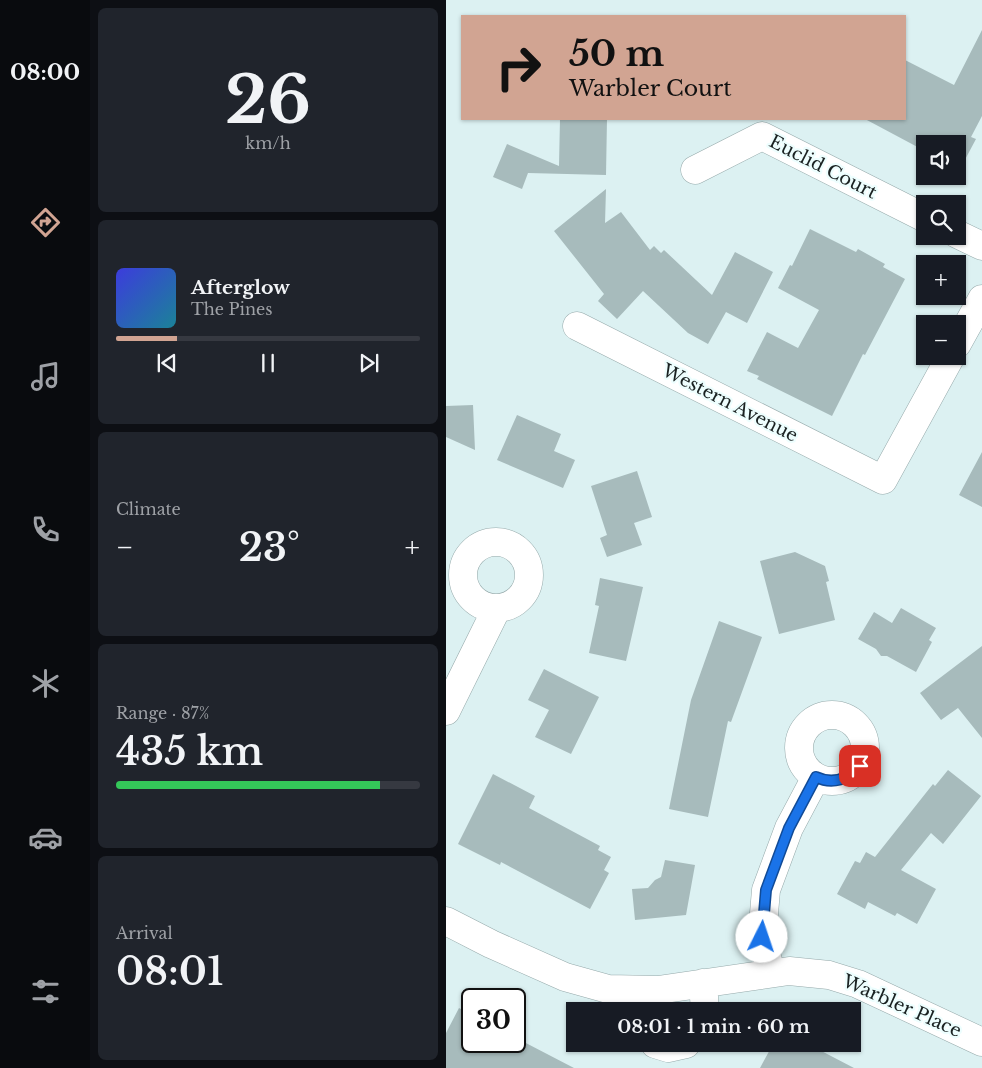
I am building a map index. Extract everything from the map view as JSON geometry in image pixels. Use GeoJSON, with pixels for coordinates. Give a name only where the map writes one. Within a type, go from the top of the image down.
{"type":"FeatureCollection","features":[{"type":"Feature","properties":{"kind":"street","name":"Euclid Court"},"geometry":{"type":"LineString","coordinates":[[695,170],[762,136],[916,213]]}},
{"type":"Feature","properties":{"kind":"street"},"geometry":{"type":"LineString","coordinates":[[966,238],[982,246]]}},
{"type":"Feature","properties":{"kind":"street"},"geometry":{"type":"LineString","coordinates":[[966,328],[982,300]]}},
{"type":"Feature","properties":{"kind":"street","name":"Western Avenue"},"geometry":{"type":"LineString","coordinates":[[578,326],[883,480],[946,365]]}},
{"type":"Feature","properties":{"kind":"street"},"geometry":{"type":"LineString","coordinates":[[446,711],[497,608]]}},
{"type":"Feature","properties":{"kind":"street"},"geometry":{"type":"LineString","coordinates":[[771,973],[762,937],[766,890],[789,828],[816,777]]}},
{"type":"Feature","properties":{"kind":"street","name":"Warbler Place"},"geometry":{"type":"LineString","coordinates":[[446,921],[564,977],[640,1000],[658,990],[771,973],[789,972],[828,975],[858,984],[982,1042]]}},
{"type":"Feature","properties":{"kind":"street"},"geometry":{"type":"LineString","coordinates":[[703,984],[704,1002]]}},
{"type":"Feature","properties":{"kind":"building"},"geometry":{"type":"Polygon","coordinates":[[[982,30],[982,116],[971,137],[976,139],[966,158],[966,135],[916,135],[916,146],[867,120],[906,120],[906,61],[954,85],[982,30]]]}},
{"type":"Feature","properties":{"kind":"building"},"geometry":{"type":"Polygon","coordinates":[[[560,120],[607,120],[606,175],[528,173],[522,189],[493,177],[507,144],[559,166],[560,120]]]}},
{"type":"Feature","properties":{"kind":"building"},"geometry":{"type":"Polygon","coordinates":[[[606,189],[605,223],[621,212],[650,250],[654,246],[661,253],[664,250],[712,295],[735,252],[773,272],[747,323],[726,312],[708,344],[688,333],[643,291],[617,319],[598,301],[604,294],[554,231],[606,189]]]}},
{"type":"Feature","properties":{"kind":"building"},"geometry":{"type":"Polygon","coordinates":[[[810,229],[856,252],[858,249],[885,264],[883,267],[905,279],[865,355],[863,354],[832,416],[757,379],[759,376],[747,371],[767,332],[798,348],[819,310],[778,288],[790,265],[792,266],[810,229]]]}},
{"type":"Feature","properties":{"kind":"building"},"geometry":{"type":"Polygon","coordinates":[[[473,405],[475,450],[446,437],[446,406],[473,405]]]}},
{"type":"Feature","properties":{"kind":"building"},"geometry":{"type":"Polygon","coordinates":[[[517,415],[561,434],[554,451],[575,460],[563,488],[497,460],[517,415]]]}},
{"type":"Feature","properties":{"kind":"building"},"geometry":{"type":"Polygon","coordinates":[[[982,452],[982,507],[959,495],[982,452]]]}},
{"type":"Feature","properties":{"kind":"building"},"geometry":{"type":"Polygon","coordinates":[[[637,471],[652,517],[634,523],[642,545],[607,557],[600,538],[607,535],[591,486],[637,471]]]}},
{"type":"Feature","properties":{"kind":"building"},"geometry":{"type":"Polygon","coordinates":[[[795,552],[825,566],[829,581],[826,582],[835,620],[779,634],[760,561],[795,552]]]}},
{"type":"Feature","properties":{"kind":"building"},"geometry":{"type":"Polygon","coordinates":[[[600,578],[643,587],[626,661],[589,653],[599,606],[595,605],[600,578]]]}},
{"type":"Feature","properties":{"kind":"building"},"geometry":{"type":"Polygon","coordinates":[[[901,608],[936,628],[929,640],[932,642],[916,672],[887,656],[881,656],[876,649],[858,639],[874,612],[892,623],[901,608]]]}},
{"type":"Feature","properties":{"kind":"building"},"geometry":{"type":"Polygon","coordinates":[[[719,621],[762,637],[731,722],[728,721],[708,817],[669,809],[691,700],[719,621]]]}},
{"type":"Feature","properties":{"kind":"building"},"geometry":{"type":"Polygon","coordinates":[[[982,646],[982,738],[958,708],[941,720],[920,693],[982,646]]]}},
{"type":"Feature","properties":{"kind":"building"},"geometry":{"type":"Polygon","coordinates":[[[544,669],[599,697],[571,754],[535,737],[549,710],[528,700],[544,669]]]}},
{"type":"Feature","properties":{"kind":"building"},"geometry":{"type":"Polygon","coordinates":[[[948,770],[981,796],[943,844],[931,833],[901,870],[936,889],[917,924],[897,913],[895,916],[868,902],[865,909],[837,894],[855,861],[860,863],[866,852],[875,857],[933,784],[935,786],[948,770]]]}},
{"type":"Feature","properties":{"kind":"building"},"geometry":{"type":"Polygon","coordinates":[[[493,774],[535,796],[529,808],[600,846],[598,850],[611,857],[604,870],[609,873],[590,909],[501,862],[500,865],[458,844],[493,774]]]}},
{"type":"Feature","properties":{"kind":"building"},"geometry":{"type":"Polygon","coordinates":[[[665,860],[695,865],[686,915],[635,920],[632,889],[648,888],[655,880],[661,877],[665,860]]]}},
{"type":"Feature","properties":{"kind":"building"},"geometry":{"type":"Polygon","coordinates":[[[459,1008],[461,1009],[461,1053],[526,1053],[526,1043],[574,1068],[446,1068],[446,1033],[459,1008]]]}},
{"type":"Feature","properties":{"kind":"building"},"geometry":{"type":"Polygon","coordinates":[[[769,1052],[823,1052],[854,1068],[760,1068],[769,1052]]]}},
{"type":"Feature","properties":{"kind":"route"},"geometry":{"type":"LineString","coordinates":[[762,937],[766,890],[789,828],[816,777],[832,781],[843,779],[860,766]]}}]}
